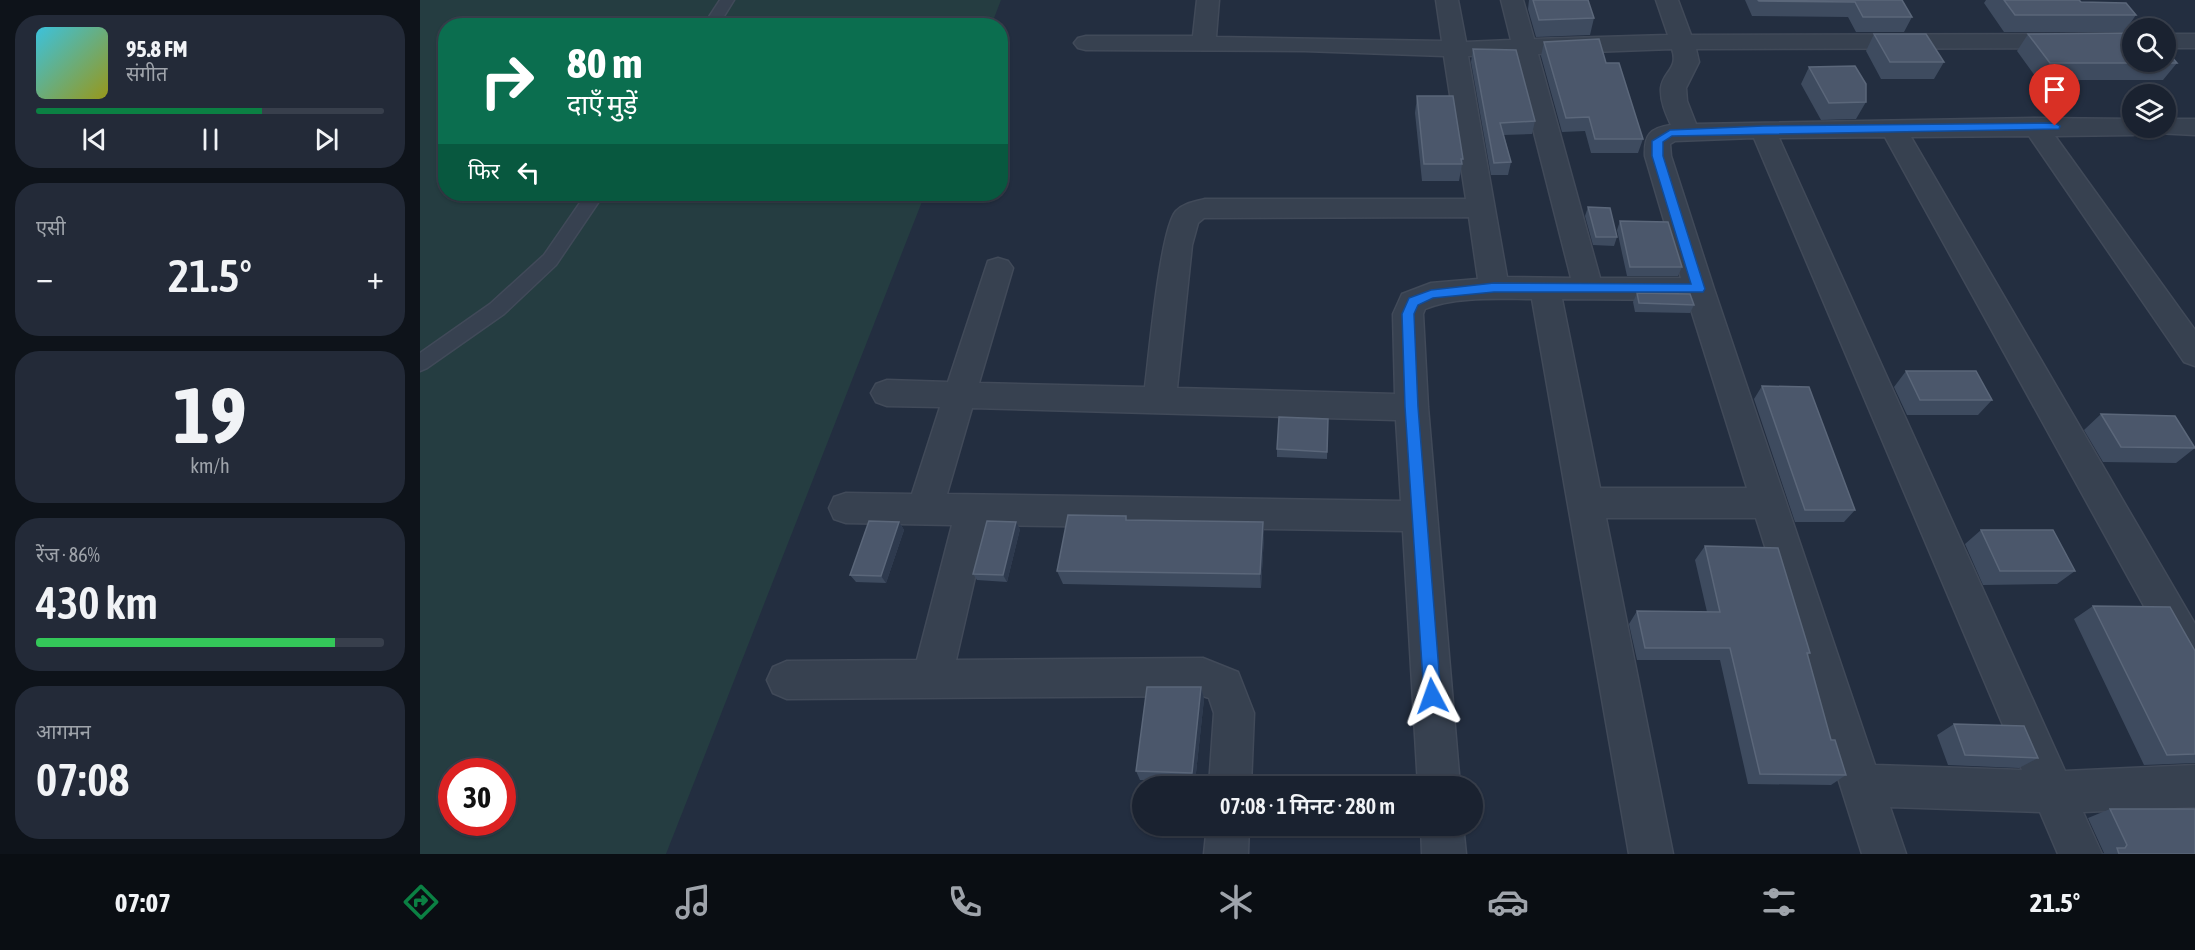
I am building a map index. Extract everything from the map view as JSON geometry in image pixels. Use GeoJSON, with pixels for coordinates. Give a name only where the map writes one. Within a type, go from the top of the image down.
{"type":"FeatureCollection","features":[{"type":"Feature","properties":{"kind":"street"},"geometry":{"type":"LineString","coordinates":[[1204,44],[1208,0]]}},
{"type":"Feature","properties":{"kind":"street"},"geometry":{"type":"LineString","coordinates":[[1447,0],[1494,288]]}},
{"type":"Feature","properties":{"kind":"street"},"geometry":{"type":"LineString","coordinates":[[1512,0],[1588,288]]}},
{"type":"Feature","properties":{"kind":"street"},"geometry":{"type":"LineString","coordinates":[[1667,0],[1682,42],[1687,65],[1673,84],[1672,137],[1658,156],[1699,289],[1884,854]]}},
{"type":"Feature","properties":{"kind":"street"},"geometry":{"type":"LineString","coordinates":[[1909,17],[1925,42]]}},
{"type":"Feature","properties":{"kind":"street"},"geometry":{"type":"LineString","coordinates":[[1086,43],[1455,49],[1682,42],[1925,42],[2122,31]]}},
{"type":"Feature","properties":{"kind":"street"},"geometry":{"type":"LineString","coordinates":[[2176,41],[2195,41]]}},
{"type":"Feature","properties":{"kind":"street"},"geometry":{"type":"LineString","coordinates":[[2035,126],[2195,354]]}},
{"type":"Feature","properties":{"kind":"street"},"geometry":{"type":"LineString","coordinates":[[1672,137],[1763,130],[2122,127]]}},
{"type":"Feature","properties":{"kind":"street"},"geometry":{"type":"LineString","coordinates":[[2180,127],[2195,147]]}},
{"type":"Feature","properties":{"kind":"street"},"geometry":{"type":"LineString","coordinates":[[1893,128],[2195,660]]}},
{"type":"Feature","properties":{"kind":"street"},"geometry":{"type":"LineString","coordinates":[[1763,130],[2080,854]]}},
{"type":"Feature","properties":{"kind":"street"},"geometry":{"type":"LineString","coordinates":[[1160,400],[1178,245],[1185,219],[1194,211],[1205,208],[1481,208]]}},
{"type":"Feature","properties":{"kind":"street"},"geometry":{"type":"LineString","coordinates":[[926,509],[998,268]]}},
{"type":"Feature","properties":{"kind":"street"},"geometry":{"type":"LineString","coordinates":[[1545,287],[1650,854]]}},
{"type":"Feature","properties":{"kind":"street"},"geometry":{"type":"LineString","coordinates":[[1438,776],[1412,407],[1408,314],[1413,302],[1431,294],[1494,288],[1699,289]]}},
{"type":"Feature","properties":{"kind":"street"},"geometry":{"type":"LineString","coordinates":[[887,393],[1412,407]]}},
{"type":"Feature","properties":{"kind":"street"},"geometry":{"type":"LineString","coordinates":[[1585,503],[1770,503]]}},
{"type":"Feature","properties":{"kind":"street"},"geometry":{"type":"LineString","coordinates":[[846,508],[1419,516]]}},
{"type":"Feature","properties":{"kind":"street"},"geometry":{"type":"LineString","coordinates":[[932,679],[973,510]]}},
{"type":"Feature","properties":{"kind":"street"},"geometry":{"type":"LineString","coordinates":[[788,680],[1203,677],[1224,686],[1234,713],[1231,776]]}},
{"type":"Feature","properties":{"kind":"street"},"geometry":{"type":"LineString","coordinates":[[1863,785],[2054,792],[2195,786]]}},
{"type":"Feature","properties":{"kind":"street"},"geometry":{"type":"LineString","coordinates":[[1226,854],[1227,836]]}},
{"type":"Feature","properties":{"kind":"street"},"geometry":{"type":"LineString","coordinates":[[1443,836],[1444,854]]}},
{"type":"Feature","properties":{"kind":"lane"},"geometry":{"type":"LineString","coordinates":[[715,18],[727,0]]}},
{"type":"Feature","properties":{"kind":"lane"},"geometry":{"type":"LineString","coordinates":[[420,363],[497,309],[550,260],[591,201]]}},
{"type":"Feature","properties":{"kind":"green space"},"geometry":{"type":"Polygon","coordinates":[[[420,0],[1001,0],[994,18],[438,18],[438,201],[922,201],[666,854],[420,854],[420,0]]]}},
{"type":"Feature","properties":{"kind":"building"},"geometry":{"type":"Polygon","coordinates":[[[1533,0],[1588,0],[1594,18],[1539,20],[1533,0]]]}},
{"type":"Feature","properties":{"kind":"building"},"geometry":{"type":"Polygon","coordinates":[[[1758,0],[1902,0],[1912,17],[1863,17],[1855,2],[1758,0]]]}},
{"type":"Feature","properties":{"kind":"building"},"geometry":{"type":"Polygon","coordinates":[[[2004,0],[2079,0],[2081,2],[2126,3],[2136,15],[2015,15],[2004,0]]]}},
{"type":"Feature","properties":{"kind":"building"},"geometry":{"type":"Polygon","coordinates":[[[2122,33],[2122,63],[2050,63],[2028,34],[2122,33]]]}},
{"type":"Feature","properties":{"kind":"building"},"geometry":{"type":"Polygon","coordinates":[[[1874,34],[1926,34],[1944,62],[1890,62],[1874,34]]]}},
{"type":"Feature","properties":{"kind":"building"},"geometry":{"type":"Polygon","coordinates":[[[1599,39],[1606,63],[1619,63],[1643,139],[1595,139],[1589,117],[1566,118],[1544,42],[1599,39]]]}},
{"type":"Feature","properties":{"kind":"building"},"geometry":{"type":"Polygon","coordinates":[[[1473,49],[1516,50],[1535,121],[1500,123],[1511,162],[1494,163],[1473,49]]]}},
{"type":"Feature","properties":{"kind":"building"},"geometry":{"type":"Polygon","coordinates":[[[1855,66],[1866,84],[1866,102],[1829,103],[1809,67],[1855,66]]]}},
{"type":"Feature","properties":{"kind":"building"},"geometry":{"type":"Polygon","coordinates":[[[1417,96],[1453,96],[1462,164],[1424,164],[1417,96]]]}},
{"type":"Feature","properties":{"kind":"building"},"geometry":{"type":"Polygon","coordinates":[[[1588,207],[1610,208],[1617,237],[1596,237],[1588,207]]]}},
{"type":"Feature","properties":{"kind":"building"},"geometry":{"type":"Polygon","coordinates":[[[1620,221],[1668,222],[1682,267],[1630,267],[1620,221]]]}},
{"type":"Feature","properties":{"kind":"building"},"geometry":{"type":"Polygon","coordinates":[[[1637,293],[1690,294],[1694,305],[1639,303],[1637,293]]]}},
{"type":"Feature","properties":{"kind":"building"},"geometry":{"type":"Polygon","coordinates":[[[1906,371],[1976,371],[1992,400],[1920,400],[1906,371]]]}},
{"type":"Feature","properties":{"kind":"building"},"geometry":{"type":"Polygon","coordinates":[[[1762,386],[1809,387],[1855,510],[1805,510],[1762,386]]]}},
{"type":"Feature","properties":{"kind":"building"},"geometry":{"type":"Polygon","coordinates":[[[2101,414],[2175,416],[2195,448],[2121,447],[2101,414]]]}},
{"type":"Feature","properties":{"kind":"building"},"geometry":{"type":"Polygon","coordinates":[[[1279,417],[1328,419],[1327,452],[1277,449],[1279,417]]]}},
{"type":"Feature","properties":{"kind":"building"},"geometry":{"type":"Polygon","coordinates":[[[1068,515],[1126,516],[1126,520],[1263,522],[1260,574],[1057,571],[1068,515]]]}},
{"type":"Feature","properties":{"kind":"building"},"geometry":{"type":"Polygon","coordinates":[[[869,521],[899,522],[881,576],[850,575],[869,521]]]}},
{"type":"Feature","properties":{"kind":"building"},"geometry":{"type":"Polygon","coordinates":[[[987,521],[1016,522],[1003,575],[973,574],[987,521]]]}},
{"type":"Feature","properties":{"kind":"building"},"geometry":{"type":"Polygon","coordinates":[[[1981,530],[2053,530],[2075,571],[2000,571],[1981,530]]]}},
{"type":"Feature","properties":{"kind":"building"},"geometry":{"type":"Polygon","coordinates":[[[1705,546],[1778,548],[1810,653],[1807,653],[1831,740],[1835,740],[1846,775],[1760,774],[1730,648],[1645,648],[1637,611],[1720,612],[1705,546]]]}},
{"type":"Feature","properties":{"kind":"building"},"geometry":{"type":"Polygon","coordinates":[[[2093,606],[2170,607],[2195,651],[2195,754],[2167,755],[2093,606]]]}},
{"type":"Feature","properties":{"kind":"building"},"geometry":{"type":"Polygon","coordinates":[[[1147,687],[1201,687],[1192,773],[1136,771],[1147,687]]]}},
{"type":"Feature","properties":{"kind":"building"},"geometry":{"type":"Polygon","coordinates":[[[1954,724],[2024,726],[2038,758],[1965,755],[1954,724]]]}},
{"type":"Feature","properties":{"kind":"building"},"geometry":{"type":"Polygon","coordinates":[[[2110,809],[2195,809],[2195,854],[2119,854],[2117,848],[2125,848],[2127,845],[2110,809]]]}},
{"type":"Feature","properties":{"kind":"route"},"geometry":{"type":"LineString","coordinates":[[1432,696],[1412,407],[1408,314],[1413,302],[1431,294],[1494,288],[1699,289],[1658,156],[1657,141],[1670,133],[2055,126]]}}]}
